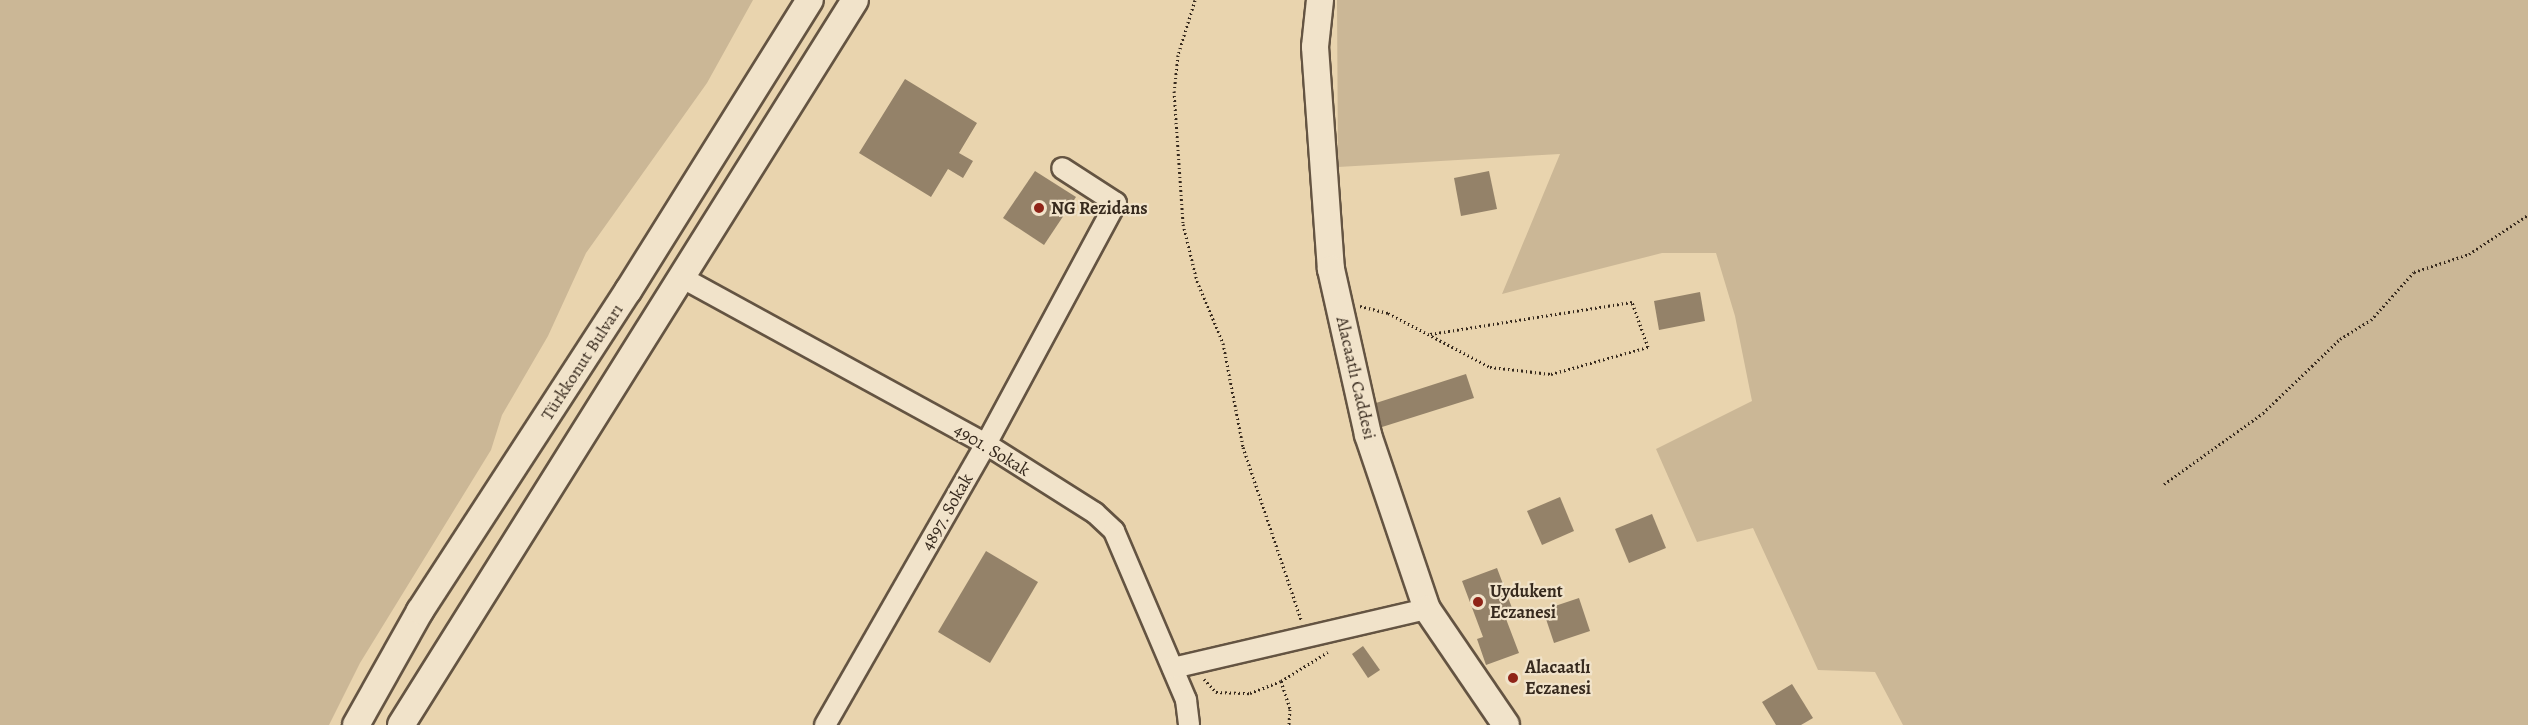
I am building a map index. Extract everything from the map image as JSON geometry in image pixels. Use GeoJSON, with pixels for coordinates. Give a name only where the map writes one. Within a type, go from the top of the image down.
{"type":"FeatureCollection","features":[{"type":"Feature","properties":{"kind":"street","name":"Türkkonut Bulvarı"},"geometry":{"type":"LineString","coordinates":[[356,725],[420,611],[628,291],[810,0]]}},
{"type":"Feature","properties":{"kind":"street","name":"Türkkonut Bulvarı"},"geometry":{"type":"LineString","coordinates":[[401,725],[855,0]]}},
{"type":"Feature","properties":{"kind":"street","name":"Alacaatlı Caddesi"},"geometry":{"type":"LineString","coordinates":[[1320,0],[1315,47],[1331,269],[1368,435],[1427,609],[1506,725]]}},
{"type":"Feature","properties":{"kind":"street","name":"4897. Sokak"},"geometry":{"type":"LineString","coordinates":[[825,725],[986,444],[1116,202],[1062,168]]}},
{"type":"Feature","properties":{"kind":"street","name":"4901. Sokak"},"geometry":{"type":"LineString","coordinates":[[681,277],[986,444],[1095,513],[1114,531],[1186,700],[1189,725]]}},
{"type":"Feature","properties":{"kind":"street"},"geometry":{"type":"LineString","coordinates":[[1173,668],[1427,609]]}},
{"type":"Feature","properties":{"kind":"path"},"geometry":{"type":"LineString","coordinates":[[1195,0],[1178,55],[1174,91],[1183,224],[1197,281],[1222,343],[1243,447],[1307,637]]}},
{"type":"Feature","properties":{"kind":"path"},"geometry":{"type":"LineString","coordinates":[[2164,484],[2263,413],[2340,339],[2371,320],[2414,272],[2469,254],[2528,215]]}},
{"type":"Feature","properties":{"kind":"path"},"geometry":{"type":"LineString","coordinates":[[1338,300],[1388,313],[1490,367],[1551,374],[1648,347],[1632,302],[1430,334]]}},
{"type":"Feature","properties":{"kind":"path"},"geometry":{"type":"LineString","coordinates":[[1192,663],[1216,692],[1250,693],[1281,681],[1334,647]]}},
{"type":"Feature","properties":{"kind":"path"},"geometry":{"type":"LineString","coordinates":[[1281,681],[1290,709],[1289,725]]}},
{"type":"Feature","properties":{"kind":"shaded area"},"geometry":{"type":"Polygon","coordinates":[[[0,0],[753,0],[707,83],[586,253],[548,336],[502,415],[491,450],[360,663],[329,725],[0,725],[0,0]]]}},
{"type":"Feature","properties":{"kind":"shaded area"},"geometry":{"type":"Polygon","coordinates":[[[1337,0],[2528,0],[2528,725],[1903,725],[1875,672],[1818,670],[1753,528],[1697,542],[1656,449],[1752,401],[1735,316],[1716,253],[1662,253],[1502,294],[1560,154],[1338,167],[1337,0]]]}},
{"type":"Feature","properties":{"kind":"building"},"geometry":{"type":"Polygon","coordinates":[[[905,79],[977,123],[959,153],[973,161],[963,178],[948,169],[931,197],[859,153],[905,79]]]}},
{"type":"Feature","properties":{"kind":"building","name":"NG Rezidans"},"geometry":{"type":"Polygon","coordinates":[[[1035,171],[1076,197],[1044,245],[1003,218],[1035,171]]]}},
{"type":"Feature","properties":{"kind":"building"},"geometry":{"type":"Polygon","coordinates":[[[1489,171],[1497,209],[1461,216],[1454,178],[1489,171]]]}},
{"type":"Feature","properties":{"kind":"building"},"geometry":{"type":"Polygon","coordinates":[[[1700,292],[1705,321],[1659,330],[1654,301],[1700,292]]]}},
{"type":"Feature","properties":{"kind":"building"},"geometry":{"type":"Polygon","coordinates":[[[1466,374],[1474,398],[1382,427],[1376,403],[1466,374]]]}},
{"type":"Feature","properties":{"kind":"building"},"geometry":{"type":"Polygon","coordinates":[[[1560,497],[1574,531],[1542,545],[1527,511],[1560,497]]]}},
{"type":"Feature","properties":{"kind":"building"},"geometry":{"type":"Polygon","coordinates":[[[1652,514],[1666,548],[1629,563],[1615,529],[1652,514]]]}},
{"type":"Feature","properties":{"kind":"building"},"geometry":{"type":"Polygon","coordinates":[[[986,551],[1038,582],[990,663],[938,632],[986,551]]]}},
{"type":"Feature","properties":{"kind":"building"},"geometry":{"type":"Polygon","coordinates":[[[1497,568],[1512,608],[1503,611],[1519,653],[1486,665],[1477,639],[1483,637],[1462,581],[1497,568]]]}},
{"type":"Feature","properties":{"kind":"building"},"geometry":{"type":"Polygon","coordinates":[[[1579,598],[1590,631],[1554,643],[1543,610],[1579,598]]]}},
{"type":"Feature","properties":{"kind":"building"},"geometry":{"type":"Polygon","coordinates":[[[1363,646],[1380,670],[1368,678],[1352,654],[1363,646]]]}},
{"type":"Feature","properties":{"kind":"building"},"geometry":{"type":"Polygon","coordinates":[[[1792,684],[1813,718],[1801,725],[1776,725],[1762,702],[1792,684]]]}},
{"type":"Feature","properties":{"kind":"place","name":"NG Rezidans"},"geometry":{"type":"Point","coordinates":[1039,208]}},
{"type":"Feature","properties":{"kind":"place","name":"Uydukent Eczanesi"},"geometry":{"type":"Point","coordinates":[1478,602]}},
{"type":"Feature","properties":{"kind":"place","name":"Alacaatlı Eczanesi"},"geometry":{"type":"Point","coordinates":[1513,678]}}]}
